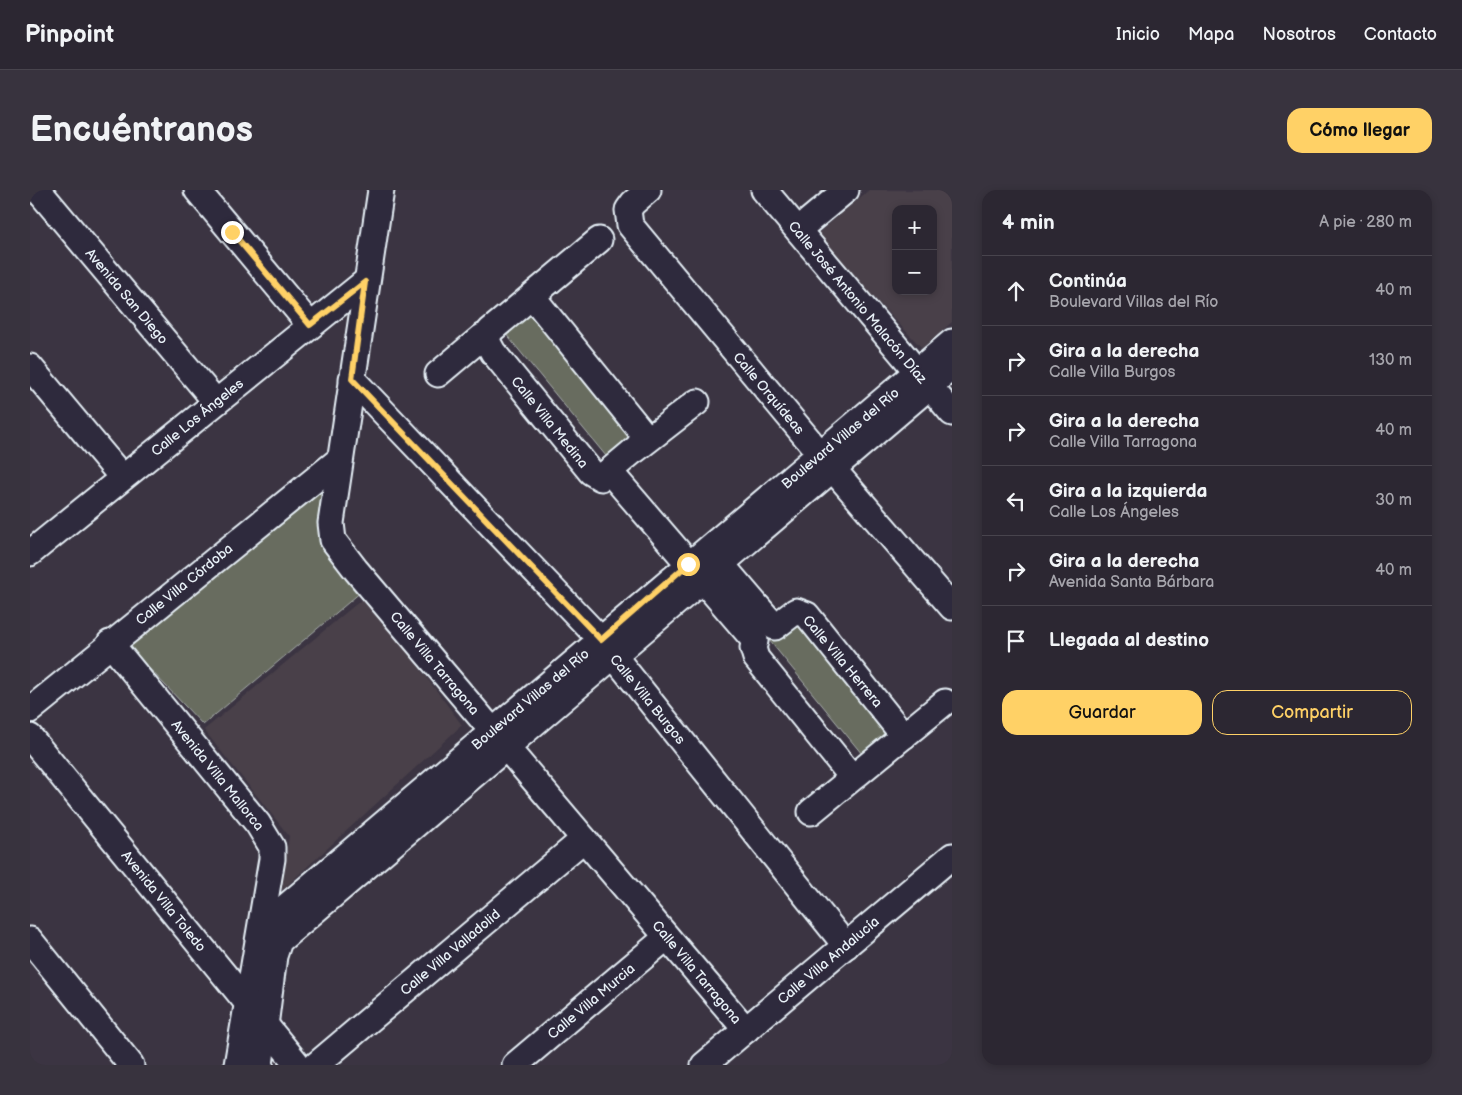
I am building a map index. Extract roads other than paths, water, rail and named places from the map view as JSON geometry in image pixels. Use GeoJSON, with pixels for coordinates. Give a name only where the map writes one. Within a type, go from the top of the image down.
{"type":"FeatureCollection","features":[{"type":"Feature","properties":{"kind":"street","name":"Avenida San Diego"},"geometry":{"type":"LineString","coordinates":[[38,190],[216,402]]}},
{"type":"Feature","properties":{"kind":"street"},"geometry":{"type":"LineString","coordinates":[[197,190],[310,325]]}},
{"type":"Feature","properties":{"kind":"street","name":"Calle Villa Tarragona"},"geometry":{"type":"LineString","coordinates":[[381,190],[365,282],[339,460],[331,523],[333,540],[356,570],[746,1030]]}},
{"type":"Feature","properties":{"kind":"street","name":"Calle José Antonio Malacón Díaz"},"geometry":{"type":"LineString","coordinates":[[764,190],[952,413]]}},
{"type":"Feature","properties":{"kind":"street"},"geometry":{"type":"LineString","coordinates":[[798,230],[846,190]]}},
{"type":"Feature","properties":{"kind":"street","name":"Calle Orquídeas"},"geometry":{"type":"LineString","coordinates":[[644,193],[628,210],[630,225],[952,607]]}},
{"type":"Feature","properties":{"kind":"street"},"geometry":{"type":"LineString","coordinates":[[490,345],[494,328],[599,240]]}},
{"type":"Feature","properties":{"kind":"street","name":"Calle Los Ángeles"},"geometry":{"type":"LineString","coordinates":[[30,553],[365,282]]}},
{"type":"Feature","properties":{"kind":"street"},"geometry":{"type":"LineString","coordinates":[[532,296],[640,427],[642,441],[635,450]]}},
{"type":"Feature","properties":{"kind":"street"},"geometry":{"type":"LineString","coordinates":[[438,374],[482,337],[490,345]]}},
{"type":"Feature","properties":{"kind":"street","name":"Boulevard Villas del Río"},"geometry":{"type":"LineString","coordinates":[[262,927],[499,739],[827,461],[923,379],[952,342]]}},
{"type":"Feature","properties":{"kind":"street","name":"Calle Villa Medina"},"geometry":{"type":"LineString","coordinates":[[490,345],[591,472],[601,478],[697,402]]}},
{"type":"Feature","properties":{"kind":"street"},"geometry":{"type":"LineString","coordinates":[[30,367],[122,477]]}},
{"type":"Feature","properties":{"kind":"street","name":"Boulevard Villas del Río"},"geometry":{"type":"LineString","coordinates":[[923,379],[952,367]]}},
{"type":"Feature","properties":{"kind":"street","name":"Calle Villa Burgos"},"geometry":{"type":"LineString","coordinates":[[352,379],[607,647],[846,946]]}},
{"type":"Feature","properties":{"kind":"street","name":"Calle Villa Córdoba"},"geometry":{"type":"LineString","coordinates":[[30,710],[110,643],[339,460]]}},
{"type":"Feature","properties":{"kind":"street"},"geometry":{"type":"LineString","coordinates":[[609,471],[705,564],[755,641],[753,651],[756,658],[852,777]]}},
{"type":"Feature","properties":{"kind":"street","name":"Calle Villa Herrera"},"geometry":{"type":"LineString","coordinates":[[705,564],[775,627],[796,611],[807,616],[904,736]]}},
{"type":"Feature","properties":{"kind":"street","name":"Avenida Villa Mallorca"},"geometry":{"type":"LineString","coordinates":[[110,643],[268,837],[272,848],[272,859],[262,927]]}},
{"type":"Feature","properties":{"kind":"street"},"geometry":{"type":"LineString","coordinates":[[811,812],[945,702]]}},
{"type":"Feature","properties":{"kind":"street","name":"Avenida Villa Toledo"},"geometry":{"type":"LineString","coordinates":[[30,736],[264,1026],[298,1065]]}},
{"type":"Feature","properties":{"kind":"street","name":"Boulevard Villas del Río"},"geometry":{"type":"LineString","coordinates":[[260,1065],[274,956],[279,941],[499,739]]}},
{"type":"Feature","properties":{"kind":"street","name":"Calle Villa Valladolid"},"geometry":{"type":"LineString","coordinates":[[316,1065],[584,839]]}},
{"type":"Feature","properties":{"kind":"street","name":"Calle Villa Andalucía"},"geometry":{"type":"LineString","coordinates":[[704,1065],[952,856]]}},
{"type":"Feature","properties":{"kind":"street"},"geometry":{"type":"LineString","coordinates":[[237,1065],[262,927]]}},
{"type":"Feature","properties":{"kind":"street","name":"Calle Villa Murcia"},"geometry":{"type":"LineString","coordinates":[[515,1065],[667,937]]}},
{"type":"Feature","properties":{"kind":"street"},"geometry":{"type":"LineString","coordinates":[[30,940],[131,1065]]}}]}
